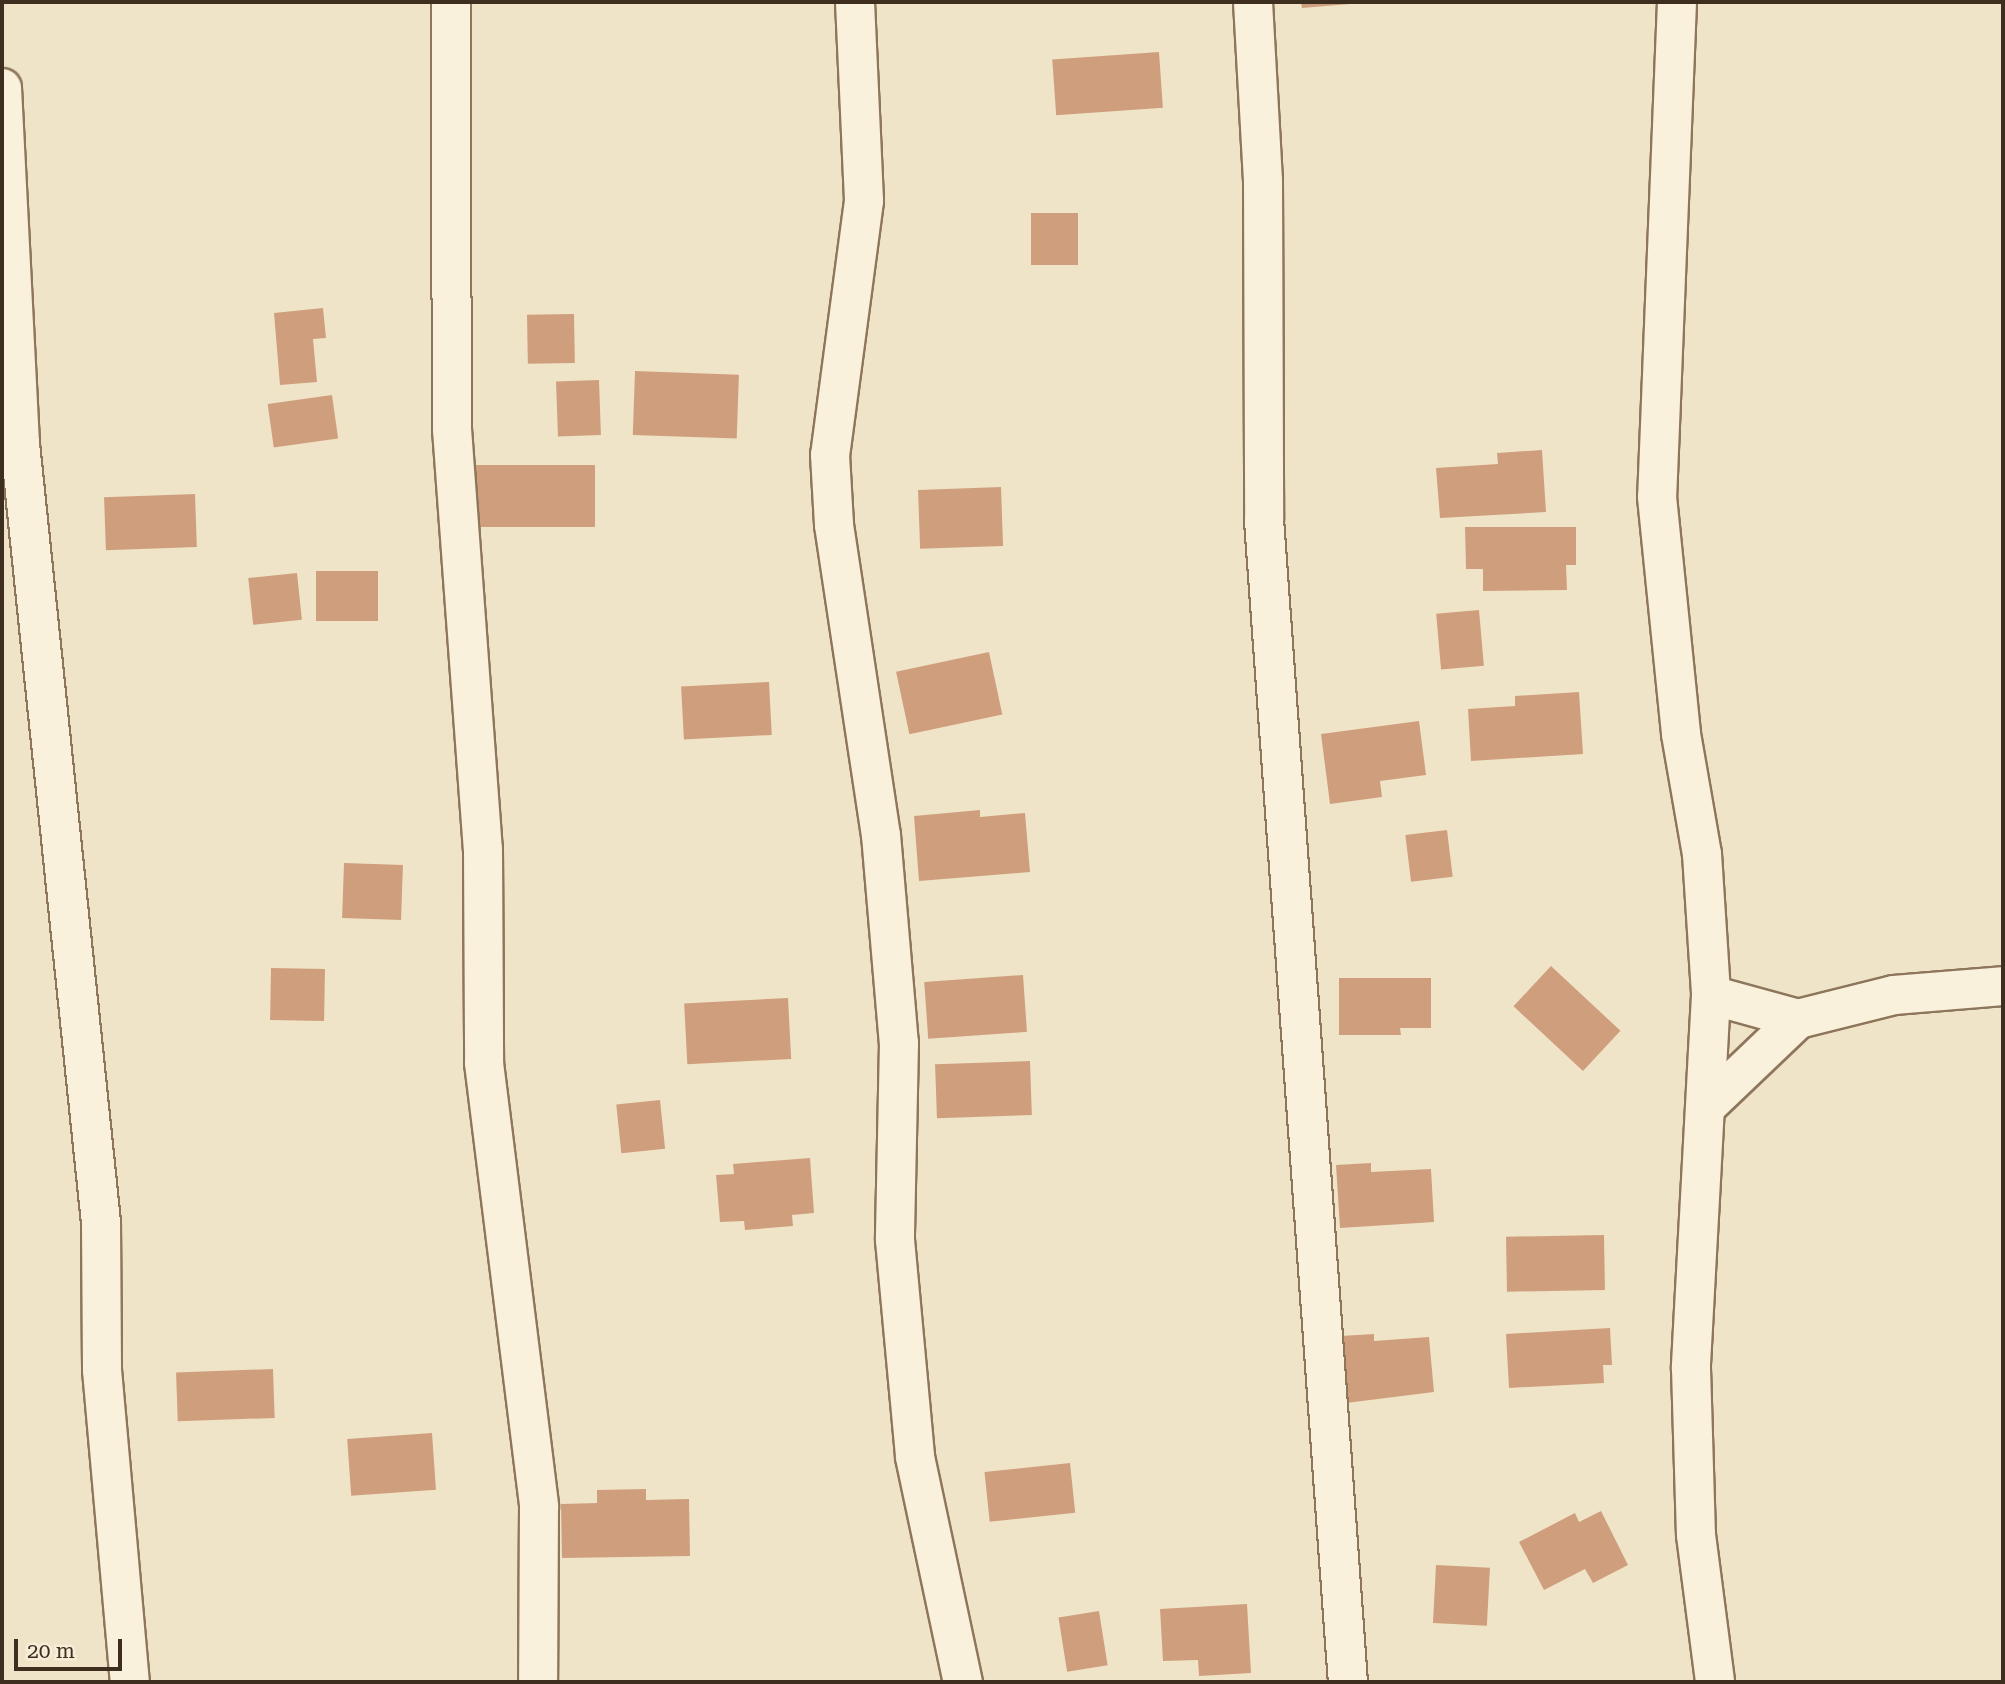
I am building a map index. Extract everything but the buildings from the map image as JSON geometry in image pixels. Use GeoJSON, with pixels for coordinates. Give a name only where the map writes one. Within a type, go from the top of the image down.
{"type":"FeatureCollection","features":[{"type":"Feature","properties":{"kind":"street"},"geometry":{"type":"LineString","coordinates":[[451,2],[452,429],[483,849],[484,1063],[539,1507],[538,1682]]}},
{"type":"Feature","properties":{"kind":"street"},"geometry":{"type":"LineString","coordinates":[[855,2],[864,201],[830,455],[834,525],[883,863],[899,1043],[895,1240],[915,1457],[963,1682]]}},
{"type":"Feature","properties":{"kind":"street"},"geometry":{"type":"LineString","coordinates":[[1253,2],[1263,195],[1264,520],[1348,1682]]}},
{"type":"Feature","properties":{"kind":"street"},"geometry":{"type":"LineString","coordinates":[[1677,2],[1657,497],[1681,734],[1702,854],[1711,995],[1709,1104],[1695,1226],[1691,1368],[1696,1535],[1715,1682]]}},
{"type":"Feature","properties":{"kind":"street"},"geometry":{"type":"LineString","coordinates":[[2,88],[20,444],[101,1223],[102,1370],[130,1682]]}},
{"type":"Feature","properties":{"kind":"street"},"geometry":{"type":"LineString","coordinates":[[1711,995],[1798,1019],[1894,995],[2003,986]]}},
{"type":"Feature","properties":{"kind":"street"},"geometry":{"type":"LineString","coordinates":[[1709,1104],[1798,1019]]}}]}
